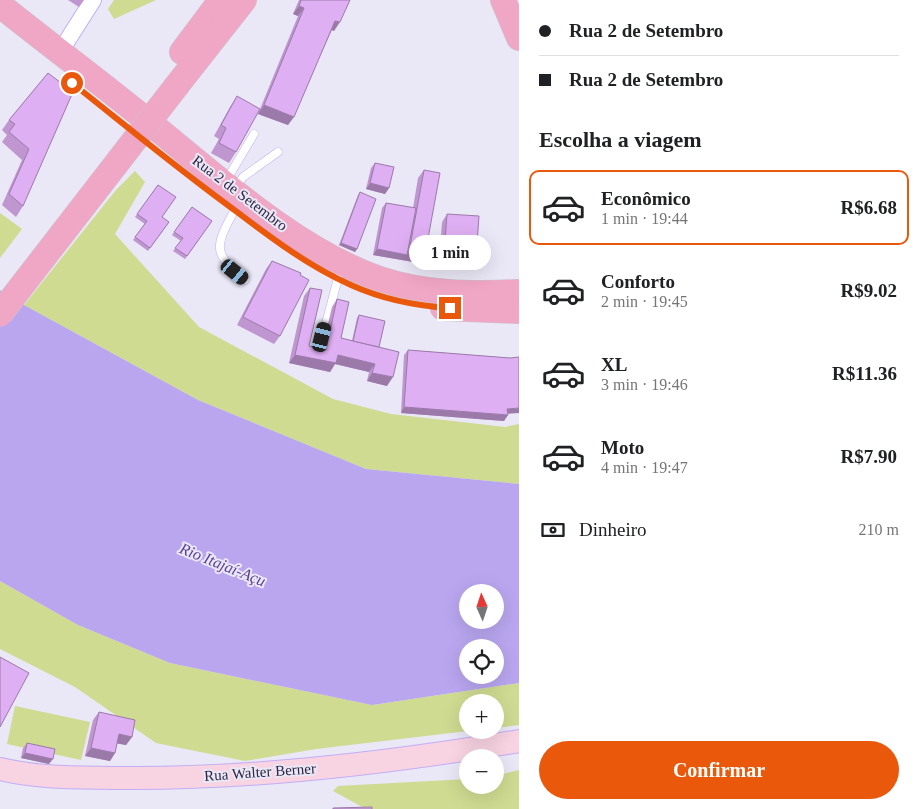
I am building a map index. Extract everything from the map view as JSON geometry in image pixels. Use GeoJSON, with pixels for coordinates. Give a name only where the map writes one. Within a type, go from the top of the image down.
{"type":"FeatureCollection","features":[{"type":"Feature","properties":{"kind":"main road"},"geometry":{"type":"LineString","coordinates":[[0,314],[172,79],[221,0]]}},
{"type":"Feature","properties":{"kind":"main road"},"geometry":{"type":"LineString","coordinates":[[0,287],[172,79],[244,0]]}},
{"type":"Feature","properties":{"kind":"main road"},"geometry":{"type":"LineString","coordinates":[[503,0],[519,38]]}},
{"type":"Feature","properties":{"kind":"main road","name":"Rua 2 de Setembro"},"geometry":{"type":"LineString","coordinates":[[0,4],[231,195],[302,258],[338,278],[375,293],[420,305],[519,311]]}},
{"type":"Feature","properties":{"kind":"main road","name":"Rua 2 de Setembro"},"geometry":{"type":"LineString","coordinates":[[0,26],[231,195],[310,245],[336,259],[380,279],[434,291],[519,292]]}},
{"type":"Feature","properties":{"kind":"street"},"geometry":{"type":"LineString","coordinates":[[60,52],[93,0]]}},
{"type":"Feature","properties":{"kind":"street","name":"Rua Walter Berner"},"geometry":{"type":"LineString","coordinates":[[0,769],[49,777],[245,776],[412,757],[519,741]]}},
{"type":"Feature","properties":{"kind":"lane"},"geometry":{"type":"LineString","coordinates":[[245,280],[225,264],[219,248],[231,195],[254,134]]}},
{"type":"Feature","properties":{"kind":"lane"},"geometry":{"type":"LineString","coordinates":[[231,195],[243,177],[278,152]]}},
{"type":"Feature","properties":{"kind":"lane"},"geometry":{"type":"LineString","coordinates":[[318,354],[338,278]]}},
{"type":"Feature","properties":{"kind":"green space"},"geometry":{"type":"Polygon","coordinates":[[[114,0],[156,0],[114,19],[108,9],[114,0]]]}},
{"type":"Feature","properties":{"kind":"green space"},"geometry":{"type":"Polygon","coordinates":[[[135,171],[145,182],[115,234],[199,327],[333,399],[391,414],[505,427],[519,424],[519,484],[366,469],[198,400],[24,305],[116,190],[135,171]]]}},
{"type":"Feature","properties":{"kind":"green space"},"geometry":{"type":"Polygon","coordinates":[[[0,213],[22,229],[0,258],[0,213]]]}},
{"type":"Feature","properties":{"kind":"green space"},"geometry":{"type":"Polygon","coordinates":[[[0,581],[78,625],[170,663],[372,705],[519,683],[519,725],[504,727],[504,694],[459,694],[459,732],[316,749],[245,761],[156,743],[75,687],[0,649],[0,581]]]}},
{"type":"Feature","properties":{"kind":"green space"},"geometry":{"type":"Polygon","coordinates":[[[15,706],[90,722],[81,760],[7,744],[15,706]]]}},
{"type":"Feature","properties":{"kind":"green space"},"geometry":{"type":"Polygon","coordinates":[[[519,770],[519,809],[366,809],[333,791],[338,786],[459,779],[459,794],[504,794],[504,774],[519,770]]]}},
{"type":"Feature","properties":{"kind":"water","name":"Rio Itajaí-Açu"},"geometry":{"type":"Polygon","coordinates":[[[0,290],[198,400],[366,469],[519,484],[519,683],[372,705],[170,663],[78,625],[0,581],[0,290]]]}},
{"type":"Feature","properties":{"kind":"building"},"geometry":{"type":"Polygon","coordinates":[[[301,0],[350,0],[340,22],[335,21],[294,117],[264,105],[304,8],[299,6],[301,0]]]}},
{"type":"Feature","properties":{"kind":"building"},"geometry":{"type":"Polygon","coordinates":[[[48,73],[73,92],[23,206],[9,194],[29,149],[9,132],[15,124],[9,120],[48,73]]]}},
{"type":"Feature","properties":{"kind":"building"},"geometry":{"type":"Polygon","coordinates":[[[237,96],[260,109],[236,152],[219,143],[226,128],[221,125],[237,96]]]}},
{"type":"Feature","properties":{"kind":"building"},"geometry":{"type":"Polygon","coordinates":[[[375,163],[394,167],[389,188],[370,183],[375,163]]]}},
{"type":"Feature","properties":{"kind":"building"},"geometry":{"type":"Polygon","coordinates":[[[424,170],[440,173],[425,255],[409,252],[424,170]]]}},
{"type":"Feature","properties":{"kind":"building"},"geometry":{"type":"Polygon","coordinates":[[[158,185],[176,197],[162,217],[169,222],[150,248],[135,237],[147,221],[137,214],[158,185]]]}},
{"type":"Feature","properties":{"kind":"building"},"geometry":{"type":"Polygon","coordinates":[[[360,192],[376,199],[357,249],[341,243],[360,192]]]}},
{"type":"Feature","properties":{"kind":"building"},"geometry":{"type":"Polygon","coordinates":[[[386,203],[416,208],[407,255],[377,249],[386,203]]]}},
{"type":"Feature","properties":{"kind":"building"},"geometry":{"type":"Polygon","coordinates":[[[192,207],[212,221],[187,256],[175,248],[183,238],[174,232],[192,207]]]}},
{"type":"Feature","properties":{"kind":"building"},"geometry":{"type":"Polygon","coordinates":[[[447,214],[479,216],[476,258],[444,256],[447,214]]]}},
{"type":"Feature","properties":{"kind":"building"},"geometry":{"type":"Polygon","coordinates":[[[272,261],[301,273],[300,275],[309,280],[280,336],[243,317],[272,261]]]}},
{"type":"Feature","properties":{"kind":"building"},"geometry":{"type":"Polygon","coordinates":[[[310,288],[322,290],[309,346],[326,350],[337,299],[349,302],[341,338],[399,352],[393,377],[372,373],[375,364],[338,355],[336,363],[295,355],[310,288]]]}},
{"type":"Feature","properties":{"kind":"building"},"geometry":{"type":"Polygon","coordinates":[[[359,315],[385,321],[379,347],[353,341],[359,315]]]}},
{"type":"Feature","properties":{"kind":"building"},"geometry":{"type":"Polygon","coordinates":[[[408,350],[510,358],[519,357],[519,408],[507,409],[508,415],[404,407],[408,350]]]}},
{"type":"Feature","properties":{"kind":"building"},"geometry":{"type":"Polygon","coordinates":[[[0,657],[29,673],[0,727],[0,657]]]}},
{"type":"Feature","properties":{"kind":"building"},"geometry":{"type":"Polygon","coordinates":[[[99,712],[135,720],[132,737],[119,734],[115,753],[91,748],[99,712]]]}},
{"type":"Feature","properties":{"kind":"building"},"geometry":{"type":"Polygon","coordinates":[[[27,743],[55,749],[53,759],[25,753],[27,743]]]}},
{"type":"Feature","properties":{"kind":"building"},"geometry":{"type":"Polygon","coordinates":[[[372,807],[372,809],[333,809],[333,808],[372,807]]]}},
{"type":"Feature","properties":{"kind":"route"},"geometry":{"type":"LineString","coordinates":[[72,83],[210,192],[260,230],[302,258],[329,274],[375,293],[420,305],[450,308]]}}]}
